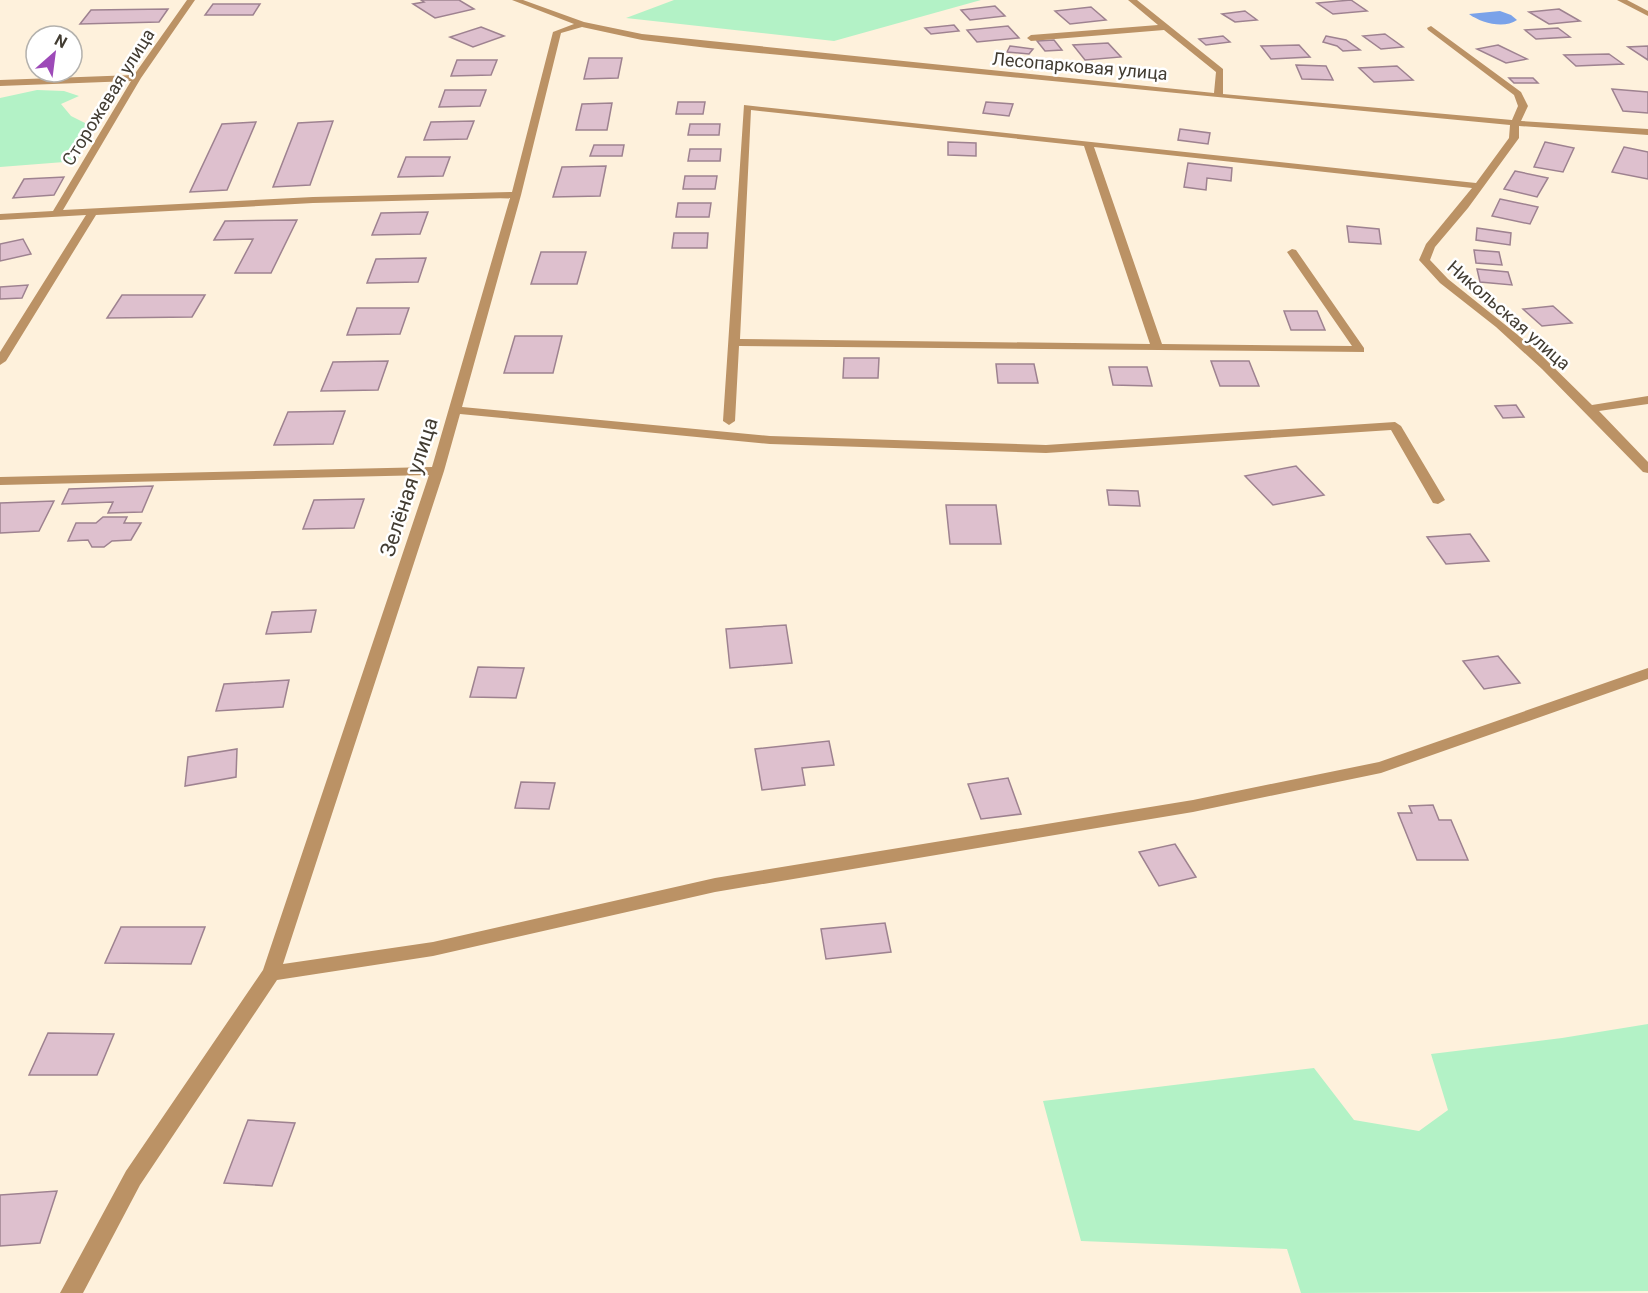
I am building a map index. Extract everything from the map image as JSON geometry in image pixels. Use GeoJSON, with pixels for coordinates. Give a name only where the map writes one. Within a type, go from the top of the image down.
{"type":"FeatureCollection","features":[{"type":"Feature","properties":{"kind":"street","name":"Сторожевая улица"},"geometry":{"type":"LineString","coordinates":[[56,214],[137,78],[191,0]]}},
{"type":"Feature","properties":{"kind":"street","name":"Лесопарковая улица"},"geometry":{"type":"LineString","coordinates":[[516,0],[582,24],[642,37],[801,56],[1515,123],[1648,132]]}},
{"type":"Feature","properties":{"kind":"street"},"geometry":{"type":"LineString","coordinates":[[1132,0],[1220,71],[1218,96]]}},
{"type":"Feature","properties":{"kind":"street"},"geometry":{"type":"LineString","coordinates":[[1621,0],[1648,14]]}},
{"type":"Feature","properties":{"kind":"street","name":"Зелёная улица"},"geometry":{"type":"LineString","coordinates":[[71,1293],[133,1178],[271,974],[437,471],[516,195],[557,32],[582,24]]}},
{"type":"Feature","properties":{"kind":"street"},"geometry":{"type":"LineString","coordinates":[[1031,38],[1165,27]]}},
{"type":"Feature","properties":{"kind":"street","name":"Никольская улица"},"geometry":{"type":"LineString","coordinates":[[1431,28],[1518,94],[1523,106],[1515,123],[1514,138],[1479,186],[1430,246],[1424,260],[1438,278],[1510,333],[1590,410]]}},
{"type":"Feature","properties":{"kind":"street"},"geometry":{"type":"LineString","coordinates":[[0,83],[137,78]]}},
{"type":"Feature","properties":{"kind":"street"},"geometry":{"type":"LineString","coordinates":[[729,421],[747,107],[1479,186]]}},
{"type":"Feature","properties":{"kind":"street"},"geometry":{"type":"LineString","coordinates":[[1088,144],[1157,346]]}},
{"type":"Feature","properties":{"kind":"street"},"geometry":{"type":"LineString","coordinates":[[0,217],[313,200],[516,195]]}},
{"type":"Feature","properties":{"kind":"street"},"geometry":{"type":"LineString","coordinates":[[0,361],[93,212]]}},
{"type":"Feature","properties":{"kind":"street"},"geometry":{"type":"LineString","coordinates":[[734,342],[1360,350],[1292,252]]}},
{"type":"Feature","properties":{"kind":"street"},"geometry":{"type":"LineString","coordinates":[[1590,410],[1648,400]]}},
{"type":"Feature","properties":{"kind":"street"},"geometry":{"type":"LineString","coordinates":[[455,410],[770,440],[1046,449],[1395,426],[1438,500]]}},
{"type":"Feature","properties":{"kind":"street"},"geometry":{"type":"LineString","coordinates":[[1590,410],[1648,469]]}},
{"type":"Feature","properties":{"kind":"street"},"geometry":{"type":"LineString","coordinates":[[0,482],[437,471]]}},
{"type":"Feature","properties":{"kind":"street"},"geometry":{"type":"LineString","coordinates":[[271,974],[433,948],[715,885],[1193,806],[1370,769],[1614,687],[1648,673]]}},
{"type":"Feature","properties":{"kind":"green space"},"geometry":{"type":"Polygon","coordinates":[[[674,0],[981,0],[834,41],[626,18],[674,0]]]}},
{"type":"Feature","properties":{"kind":"green space"},"geometry":{"type":"Polygon","coordinates":[[[37,90],[64,91],[79,96],[61,104],[71,116],[91,126],[77,161],[0,167],[0,98],[37,90]]]}},
{"type":"Feature","properties":{"kind":"green space"},"geometry":{"type":"Polygon","coordinates":[[[1648,1024],[1648,1291],[1301,1293],[1287,1249],[1081,1241],[1043,1101],[1314,1068],[1354,1120],[1419,1131],[1448,1110],[1431,1054],[1562,1038],[1648,1024]]]}},
{"type":"Feature","properties":{"kind":"water"},"geometry":{"type":"Polygon","coordinates":[[[1500,11],[1517,20],[1506,24],[1493,24],[1469,14],[1500,11]]]}},
{"type":"Feature","properties":{"kind":"building"},"geometry":{"type":"Polygon","coordinates":[[[421,0],[459,0],[474,9],[435,18],[413,4],[424,2],[421,0]]]}},
{"type":"Feature","properties":{"kind":"building"},"geometry":{"type":"Polygon","coordinates":[[[1351,0],[1367,11],[1333,14],[1317,3],[1351,0]]]}},
{"type":"Feature","properties":{"kind":"building"},"geometry":{"type":"Polygon","coordinates":[[[213,4],[260,4],[253,15],[205,15],[213,4]]]}},
{"type":"Feature","properties":{"kind":"building"},"geometry":{"type":"Polygon","coordinates":[[[995,6],[1005,16],[970,20],[961,10],[995,6]]]}},
{"type":"Feature","properties":{"kind":"building"},"geometry":{"type":"Polygon","coordinates":[[[1091,7],[1106,20],[1070,24],[1055,11],[1091,7]]]}},
{"type":"Feature","properties":{"kind":"building"},"geometry":{"type":"Polygon","coordinates":[[[168,9],[159,22],[80,24],[91,10],[168,9]]]}},
{"type":"Feature","properties":{"kind":"building"},"geometry":{"type":"Polygon","coordinates":[[[1559,9],[1580,21],[1549,24],[1529,12],[1559,9]]]}},
{"type":"Feature","properties":{"kind":"building"},"geometry":{"type":"Polygon","coordinates":[[[1245,11],[1257,20],[1235,22],[1222,14],[1245,11]]]}},
{"type":"Feature","properties":{"kind":"building"},"geometry":{"type":"Polygon","coordinates":[[[954,25],[959,31],[931,34],[925,28],[954,25]]]}},
{"type":"Feature","properties":{"kind":"building"},"geometry":{"type":"Polygon","coordinates":[[[1008,26],[1019,38],[977,42],[967,30],[1008,26]]]}},
{"type":"Feature","properties":{"kind":"building"},"geometry":{"type":"Polygon","coordinates":[[[481,27],[504,36],[473,47],[450,37],[481,27]]]}},
{"type":"Feature","properties":{"kind":"building"},"geometry":{"type":"Polygon","coordinates":[[[1558,28],[1570,37],[1536,39],[1525,30],[1558,28]]]}},
{"type":"Feature","properties":{"kind":"building"},"geometry":{"type":"Polygon","coordinates":[[[1385,34],[1403,47],[1381,49],[1363,36],[1385,34]]]}},
{"type":"Feature","properties":{"kind":"building"},"geometry":{"type":"Polygon","coordinates":[[[1223,36],[1230,42],[1206,45],[1199,39],[1223,36]]]}},
{"type":"Feature","properties":{"kind":"building"},"geometry":{"type":"Polygon","coordinates":[[[1326,36],[1346,40],[1360,50],[1343,51],[1337,46],[1323,42],[1326,36]]]}},
{"type":"Feature","properties":{"kind":"building"},"geometry":{"type":"Polygon","coordinates":[[[1054,40],[1062,50],[1045,51],[1037,41],[1054,40]]]}},
{"type":"Feature","properties":{"kind":"building"},"geometry":{"type":"Polygon","coordinates":[[[1108,43],[1121,57],[1085,60],[1073,45],[1108,43]]]}},
{"type":"Feature","properties":{"kind":"building"},"geometry":{"type":"Polygon","coordinates":[[[1299,45],[1310,57],[1271,59],[1261,46],[1299,45]]]}},
{"type":"Feature","properties":{"kind":"building"},"geometry":{"type":"Polygon","coordinates":[[[1498,45],[1527,59],[1506,63],[1477,49],[1498,45]]]}},
{"type":"Feature","properties":{"kind":"building"},"geometry":{"type":"Polygon","coordinates":[[[1010,46],[1033,49],[1029,54],[1007,52],[1010,46]]]}},
{"type":"Feature","properties":{"kind":"building"},"geometry":{"type":"Polygon","coordinates":[[[1648,46],[1648,60],[1628,47],[1648,46]]]}},
{"type":"Feature","properties":{"kind":"building"},"geometry":{"type":"Polygon","coordinates":[[[1609,54],[1623,64],[1576,66],[1564,55],[1609,54]]]}},
{"type":"Feature","properties":{"kind":"building"},"geometry":{"type":"Polygon","coordinates":[[[589,58],[622,58],[618,78],[584,79],[589,58]]]}},
{"type":"Feature","properties":{"kind":"building"},"geometry":{"type":"Polygon","coordinates":[[[457,60],[497,60],[491,75],[451,76],[457,60]]]}},
{"type":"Feature","properties":{"kind":"building"},"geometry":{"type":"Polygon","coordinates":[[[1296,65],[1326,66],[1333,80],[1302,79],[1296,65]]]}},
{"type":"Feature","properties":{"kind":"building"},"geometry":{"type":"Polygon","coordinates":[[[1397,66],[1413,80],[1374,82],[1359,68],[1397,66]]]}},
{"type":"Feature","properties":{"kind":"building"},"geometry":{"type":"Polygon","coordinates":[[[1509,78],[1533,78],[1538,83],[1514,83],[1509,78]]]}},
{"type":"Feature","properties":{"kind":"building"},"geometry":{"type":"Polygon","coordinates":[[[1612,89],[1648,92],[1648,113],[1623,111],[1612,89]]]}},
{"type":"Feature","properties":{"kind":"building"},"geometry":{"type":"Polygon","coordinates":[[[445,90],[486,90],[480,106],[439,107],[445,90]]]}},
{"type":"Feature","properties":{"kind":"building"},"geometry":{"type":"Polygon","coordinates":[[[678,102],[705,102],[703,114],[676,114],[678,102]]]}},
{"type":"Feature","properties":{"kind":"building"},"geometry":{"type":"Polygon","coordinates":[[[986,102],[1013,104],[1009,116],[983,113],[986,102]]]}},
{"type":"Feature","properties":{"kind":"building"},"geometry":{"type":"Polygon","coordinates":[[[612,103],[607,130],[576,130],[582,104],[612,103]]]}},
{"type":"Feature","properties":{"kind":"building"},"geometry":{"type":"Polygon","coordinates":[[[333,121],[310,185],[273,187],[298,123],[333,121]]]}},
{"type":"Feature","properties":{"kind":"building"},"geometry":{"type":"Polygon","coordinates":[[[474,121],[467,139],[424,140],[431,122],[474,121]]]}},
{"type":"Feature","properties":{"kind":"building"},"geometry":{"type":"Polygon","coordinates":[[[256,122],[227,190],[190,192],[222,124],[256,122]]]}},
{"type":"Feature","properties":{"kind":"building"},"geometry":{"type":"Polygon","coordinates":[[[690,124],[720,124],[719,135],[688,135],[690,124]]]}},
{"type":"Feature","properties":{"kind":"building"},"geometry":{"type":"Polygon","coordinates":[[[1180,129],[1210,133],[1208,144],[1178,140],[1180,129]]]}},
{"type":"Feature","properties":{"kind":"building"},"geometry":{"type":"Polygon","coordinates":[[[948,142],[976,143],[976,156],[948,155],[948,142]]]}},
{"type":"Feature","properties":{"kind":"building"},"geometry":{"type":"Polygon","coordinates":[[[1545,142],[1574,148],[1563,172],[1534,167],[1545,142]]]}},
{"type":"Feature","properties":{"kind":"building"},"geometry":{"type":"Polygon","coordinates":[[[594,145],[624,145],[622,156],[590,156],[594,145]]]}},
{"type":"Feature","properties":{"kind":"building"},"geometry":{"type":"Polygon","coordinates":[[[1624,147],[1648,152],[1648,179],[1612,172],[1624,147]]]}},
{"type":"Feature","properties":{"kind":"building"},"geometry":{"type":"Polygon","coordinates":[[[690,149],[721,149],[720,161],[688,161],[690,149]]]}},
{"type":"Feature","properties":{"kind":"building"},"geometry":{"type":"Polygon","coordinates":[[[406,157],[450,157],[443,176],[398,177],[406,157]]]}},
{"type":"Feature","properties":{"kind":"building"},"geometry":{"type":"Polygon","coordinates":[[[1188,163],[1232,168],[1231,181],[1207,178],[1206,190],[1184,187],[1188,163]]]}},
{"type":"Feature","properties":{"kind":"building"},"geometry":{"type":"Polygon","coordinates":[[[606,166],[600,196],[553,197],[562,167],[606,166]]]}},
{"type":"Feature","properties":{"kind":"building"},"geometry":{"type":"Polygon","coordinates":[[[1515,171],[1548,178],[1537,197],[1504,189],[1515,171]]]}},
{"type":"Feature","properties":{"kind":"building"},"geometry":{"type":"Polygon","coordinates":[[[685,176],[717,176],[715,189],[683,189],[685,176]]]}},
{"type":"Feature","properties":{"kind":"building"},"geometry":{"type":"Polygon","coordinates":[[[64,177],[54,195],[13,198],[24,179],[64,177]]]}},
{"type":"Feature","properties":{"kind":"building"},"geometry":{"type":"Polygon","coordinates":[[[1500,199],[1538,207],[1530,224],[1492,216],[1500,199]]]}},
{"type":"Feature","properties":{"kind":"building"},"geometry":{"type":"Polygon","coordinates":[[[678,203],[711,203],[709,217],[676,217],[678,203]]]}},
{"type":"Feature","properties":{"kind":"building"},"geometry":{"type":"Polygon","coordinates":[[[428,212],[420,234],[372,235],[381,213],[428,212]]]}},
{"type":"Feature","properties":{"kind":"building"},"geometry":{"type":"Polygon","coordinates":[[[297,220],[271,273],[235,273],[253,239],[214,240],[225,221],[297,220]]]}},
{"type":"Feature","properties":{"kind":"building"},"geometry":{"type":"Polygon","coordinates":[[[1347,226],[1379,229],[1381,244],[1349,242],[1347,226]]]}},
{"type":"Feature","properties":{"kind":"building"},"geometry":{"type":"Polygon","coordinates":[[[1477,228],[1511,233],[1510,245],[1476,240],[1477,228]]]}},
{"type":"Feature","properties":{"kind":"building"},"geometry":{"type":"Polygon","coordinates":[[[674,233],[708,233],[707,248],[672,248],[674,233]]]}},
{"type":"Feature","properties":{"kind":"building"},"geometry":{"type":"Polygon","coordinates":[[[23,239],[31,254],[0,261],[0,244],[23,239]]]}},
{"type":"Feature","properties":{"kind":"building"},"geometry":{"type":"Polygon","coordinates":[[[1474,250],[1499,252],[1502,265],[1476,263],[1474,250]]]}},
{"type":"Feature","properties":{"kind":"building"},"geometry":{"type":"Polygon","coordinates":[[[541,252],[586,252],[577,284],[531,284],[541,252]]]}},
{"type":"Feature","properties":{"kind":"building"},"geometry":{"type":"Polygon","coordinates":[[[426,258],[418,282],[367,283],[376,259],[426,258]]]}},
{"type":"Feature","properties":{"kind":"building"},"geometry":{"type":"Polygon","coordinates":[[[1477,269],[1508,272],[1512,285],[1480,282],[1477,269]]]}},
{"type":"Feature","properties":{"kind":"building"},"geometry":{"type":"Polygon","coordinates":[[[28,285],[22,298],[0,299],[0,287],[28,285]]]}},
{"type":"Feature","properties":{"kind":"building"},"geometry":{"type":"Polygon","coordinates":[[[122,295],[205,295],[192,317],[107,318],[122,295]]]}},
{"type":"Feature","properties":{"kind":"building"},"geometry":{"type":"Polygon","coordinates":[[[1553,306],[1572,323],[1542,326],[1523,309],[1553,306]]]}},
{"type":"Feature","properties":{"kind":"building"},"geometry":{"type":"Polygon","coordinates":[[[357,308],[409,308],[400,334],[347,335],[357,308]]]}},
{"type":"Feature","properties":{"kind":"building"},"geometry":{"type":"Polygon","coordinates":[[[1284,311],[1317,311],[1325,330],[1291,330],[1284,311]]]}},
{"type":"Feature","properties":{"kind":"building"},"geometry":{"type":"Polygon","coordinates":[[[515,336],[562,336],[553,373],[504,373],[515,336]]]}},
{"type":"Feature","properties":{"kind":"building"},"geometry":{"type":"Polygon","coordinates":[[[844,358],[879,358],[878,378],[843,378],[844,358]]]}},
{"type":"Feature","properties":{"kind":"building"},"geometry":{"type":"Polygon","coordinates":[[[388,361],[378,390],[321,391],[333,362],[388,361]]]}},
{"type":"Feature","properties":{"kind":"building"},"geometry":{"type":"Polygon","coordinates":[[[1211,361],[1249,361],[1259,386],[1220,386],[1211,361]]]}},
{"type":"Feature","properties":{"kind":"building"},"geometry":{"type":"Polygon","coordinates":[[[996,364],[1034,364],[1038,383],[998,383],[996,364]]]}},
{"type":"Feature","properties":{"kind":"building"},"geometry":{"type":"Polygon","coordinates":[[[1109,367],[1147,367],[1152,386],[1113,385],[1109,367]]]}},
{"type":"Feature","properties":{"kind":"building"},"geometry":{"type":"Polygon","coordinates":[[[1516,405],[1524,417],[1503,418],[1495,406],[1516,405]]]}},
{"type":"Feature","properties":{"kind":"building"},"geometry":{"type":"Polygon","coordinates":[[[345,411],[333,444],[274,445],[288,412],[345,411]]]}},
{"type":"Feature","properties":{"kind":"building"},"geometry":{"type":"Polygon","coordinates":[[[1296,466],[1324,495],[1273,505],[1245,476],[1296,466]]]}},
{"type":"Feature","properties":{"kind":"building"},"geometry":{"type":"Polygon","coordinates":[[[153,486],[142,512],[108,513],[113,502],[62,504],[69,489],[153,486]]]}},
{"type":"Feature","properties":{"kind":"building"},"geometry":{"type":"Polygon","coordinates":[[[1107,490],[1138,491],[1140,506],[1109,505],[1107,490]]]}},
{"type":"Feature","properties":{"kind":"building"},"geometry":{"type":"Polygon","coordinates":[[[364,499],[354,528],[303,529],[314,500],[364,499]]]}},
{"type":"Feature","properties":{"kind":"building"},"geometry":{"type":"Polygon","coordinates":[[[54,501],[39,531],[0,533],[0,503],[54,501]]]}},
{"type":"Feature","properties":{"kind":"building"},"geometry":{"type":"Polygon","coordinates":[[[946,505],[996,505],[1001,544],[950,544],[946,505]]]}},
{"type":"Feature","properties":{"kind":"building"},"geometry":{"type":"Polygon","coordinates":[[[103,517],[127,517],[124,523],[141,523],[131,540],[112,541],[104,547],[92,547],[88,540],[68,541],[76,523],[96,523],[103,517]]]}},
{"type":"Feature","properties":{"kind":"building"},"geometry":{"type":"Polygon","coordinates":[[[1470,534],[1489,561],[1446,564],[1427,537],[1470,534]]]}},
{"type":"Feature","properties":{"kind":"building"},"geometry":{"type":"Polygon","coordinates":[[[316,610],[311,632],[266,634],[272,612],[316,610]]]}},
{"type":"Feature","properties":{"kind":"building"},"geometry":{"type":"Polygon","coordinates":[[[786,625],[792,663],[730,668],[726,629],[786,625]]]}},
{"type":"Feature","properties":{"kind":"building"},"geometry":{"type":"Polygon","coordinates":[[[1498,656],[1520,683],[1484,689],[1463,661],[1498,656]]]}},
{"type":"Feature","properties":{"kind":"building"},"geometry":{"type":"Polygon","coordinates":[[[478,667],[524,668],[516,698],[470,697],[478,667]]]}},
{"type":"Feature","properties":{"kind":"building"},"geometry":{"type":"Polygon","coordinates":[[[289,680],[283,707],[216,711],[224,684],[289,680]]]}},
{"type":"Feature","properties":{"kind":"building"},"geometry":{"type":"Polygon","coordinates":[[[829,741],[834,765],[802,768],[805,785],[762,790],[755,749],[829,741]]]}},
{"type":"Feature","properties":{"kind":"building"},"geometry":{"type":"Polygon","coordinates":[[[237,749],[236,777],[185,786],[188,757],[237,749]]]}},
{"type":"Feature","properties":{"kind":"building"},"geometry":{"type":"Polygon","coordinates":[[[1008,778],[1021,814],[981,819],[968,784],[1008,778]]]}},
{"type":"Feature","properties":{"kind":"building"},"geometry":{"type":"Polygon","coordinates":[[[521,782],[555,783],[549,809],[515,808],[521,782]]]}},
{"type":"Feature","properties":{"kind":"building"},"geometry":{"type":"Polygon","coordinates":[[[1433,805],[1439,820],[1451,820],[1468,860],[1417,860],[1398,813],[1412,813],[1409,806],[1433,805]]]}},
{"type":"Feature","properties":{"kind":"building"},"geometry":{"type":"Polygon","coordinates":[[[1175,844],[1196,877],[1159,886],[1139,852],[1175,844]]]}},
{"type":"Feature","properties":{"kind":"building"},"geometry":{"type":"Polygon","coordinates":[[[885,923],[891,952],[826,959],[821,929],[885,923]]]}},
{"type":"Feature","properties":{"kind":"building"},"geometry":{"type":"Polygon","coordinates":[[[121,927],[205,927],[191,964],[105,963],[121,927]]]}},
{"type":"Feature","properties":{"kind":"building"},"geometry":{"type":"Polygon","coordinates":[[[48,1033],[114,1034],[97,1075],[29,1075],[48,1033]]]}},
{"type":"Feature","properties":{"kind":"building"},"geometry":{"type":"Polygon","coordinates":[[[248,1120],[295,1123],[272,1186],[224,1183],[248,1120]]]}},
{"type":"Feature","properties":{"kind":"building"},"geometry":{"type":"Polygon","coordinates":[[[57,1191],[40,1243],[0,1246],[0,1195],[57,1191]]]}}]}
